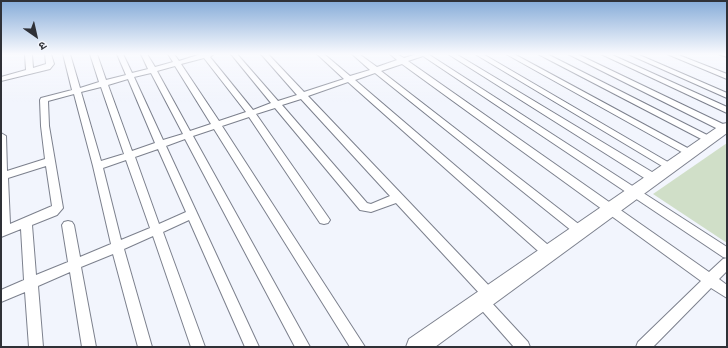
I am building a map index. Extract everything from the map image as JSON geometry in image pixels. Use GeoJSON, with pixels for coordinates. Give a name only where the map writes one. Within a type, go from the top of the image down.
{"type":"FeatureCollection","features":[{"type":"Feature","properties":{"kind":"street"},"geometry":{"type":"LineString","coordinates":[[1,79],[36,70]]}},
{"type":"Feature","properties":{"kind":"street"},"geometry":{"type":"LineString","coordinates":[[71,70],[98,166],[117,246],[145,347]]}},
{"type":"Feature","properties":{"kind":"street"},"geometry":{"type":"LineString","coordinates":[[98,70],[198,347]]}},
{"type":"Feature","properties":{"kind":"street"},"geometry":{"type":"LineString","coordinates":[[128,70],[191,215],[252,347]]}},
{"type":"Feature","properties":{"kind":"street"},"geometry":{"type":"LineString","coordinates":[[1,136],[3,231],[53,212],[58,208],[50,161],[43,101],[47,98],[147,70]]}},
{"type":"Feature","properties":{"kind":"street"},"geometry":{"type":"LineString","coordinates":[[153,70],[303,347]]}},
{"type":"Feature","properties":{"kind":"street"},"geometry":{"type":"LineString","coordinates":[[182,70],[358,347]]}},
{"type":"Feature","properties":{"kind":"street"},"geometry":{"type":"LineString","coordinates":[[219,70],[251,113],[324,220]]}},
{"type":"Feature","properties":{"kind":"street"},"geometry":{"type":"LineString","coordinates":[[248,70],[364,208],[371,208],[397,198]]}},
{"type":"Feature","properties":{"kind":"street"},"geometry":{"type":"LineString","coordinates":[[279,70],[397,198],[486,299],[523,347]]}},
{"type":"Feature","properties":{"kind":"street"},"geometry":{"type":"LineString","coordinates":[[339,70],[550,254]]}},
{"type":"Feature","properties":{"kind":"street"},"geometry":{"type":"LineString","coordinates":[[98,166],[375,70]]}},
{"type":"Feature","properties":{"kind":"street"},"geometry":{"type":"LineString","coordinates":[[376,70],[581,232]]}},
{"type":"Feature","properties":{"kind":"street"},"geometry":{"type":"LineString","coordinates":[[416,70],[727,292]]}},
{"type":"Feature","properties":{"kind":"street"},"geometry":{"type":"LineString","coordinates":[[449,70],[727,253]]}},
{"type":"Feature","properties":{"kind":"street"},"geometry":{"type":"LineString","coordinates":[[478,70],[653,178]]}},
{"type":"Feature","properties":{"kind":"street"},"geometry":{"type":"LineString","coordinates":[[506,70],[670,167]]}},
{"type":"Feature","properties":{"kind":"street"},"geometry":{"type":"LineString","coordinates":[[540,70],[690,153]]}},
{"type":"Feature","properties":{"kind":"street"},"geometry":{"type":"LineString","coordinates":[[574,70],[710,140]]}},
{"type":"Feature","properties":{"kind":"street"},"geometry":{"type":"LineString","coordinates":[[417,347],[636,193],[653,178],[726,128],[606,70]]}},
{"type":"Feature","properties":{"kind":"street"},"geometry":{"type":"LineString","coordinates":[[640,70],[727,110]]}},
{"type":"Feature","properties":{"kind":"street"},"geometry":{"type":"LineString","coordinates":[[669,70],[727,96]]}},
{"type":"Feature","properties":{"kind":"street"},"geometry":{"type":"LineString","coordinates":[[711,70],[727,77]]}},
{"type":"Feature","properties":{"kind":"street"},"geometry":{"type":"LineString","coordinates":[[2,177],[50,161]]}},
{"type":"Feature","properties":{"kind":"street"},"geometry":{"type":"LineString","coordinates":[[1,296],[191,215]]}},
{"type":"Feature","properties":{"kind":"street"},"geometry":{"type":"LineString","coordinates":[[26,223],[36,347]]}},
{"type":"Feature","properties":{"kind":"street"},"geometry":{"type":"LineString","coordinates":[[68,225],[89,347]]}},
{"type":"Feature","properties":{"kind":"street"},"geometry":{"type":"LineString","coordinates":[[643,347],[727,263]]}},
{"type":"Feature","properties":{"kind":"green space"},"geometry":{"type":"Polygon","coordinates":[[[727,143],[727,243],[653,194],[727,143]]]}}]}
